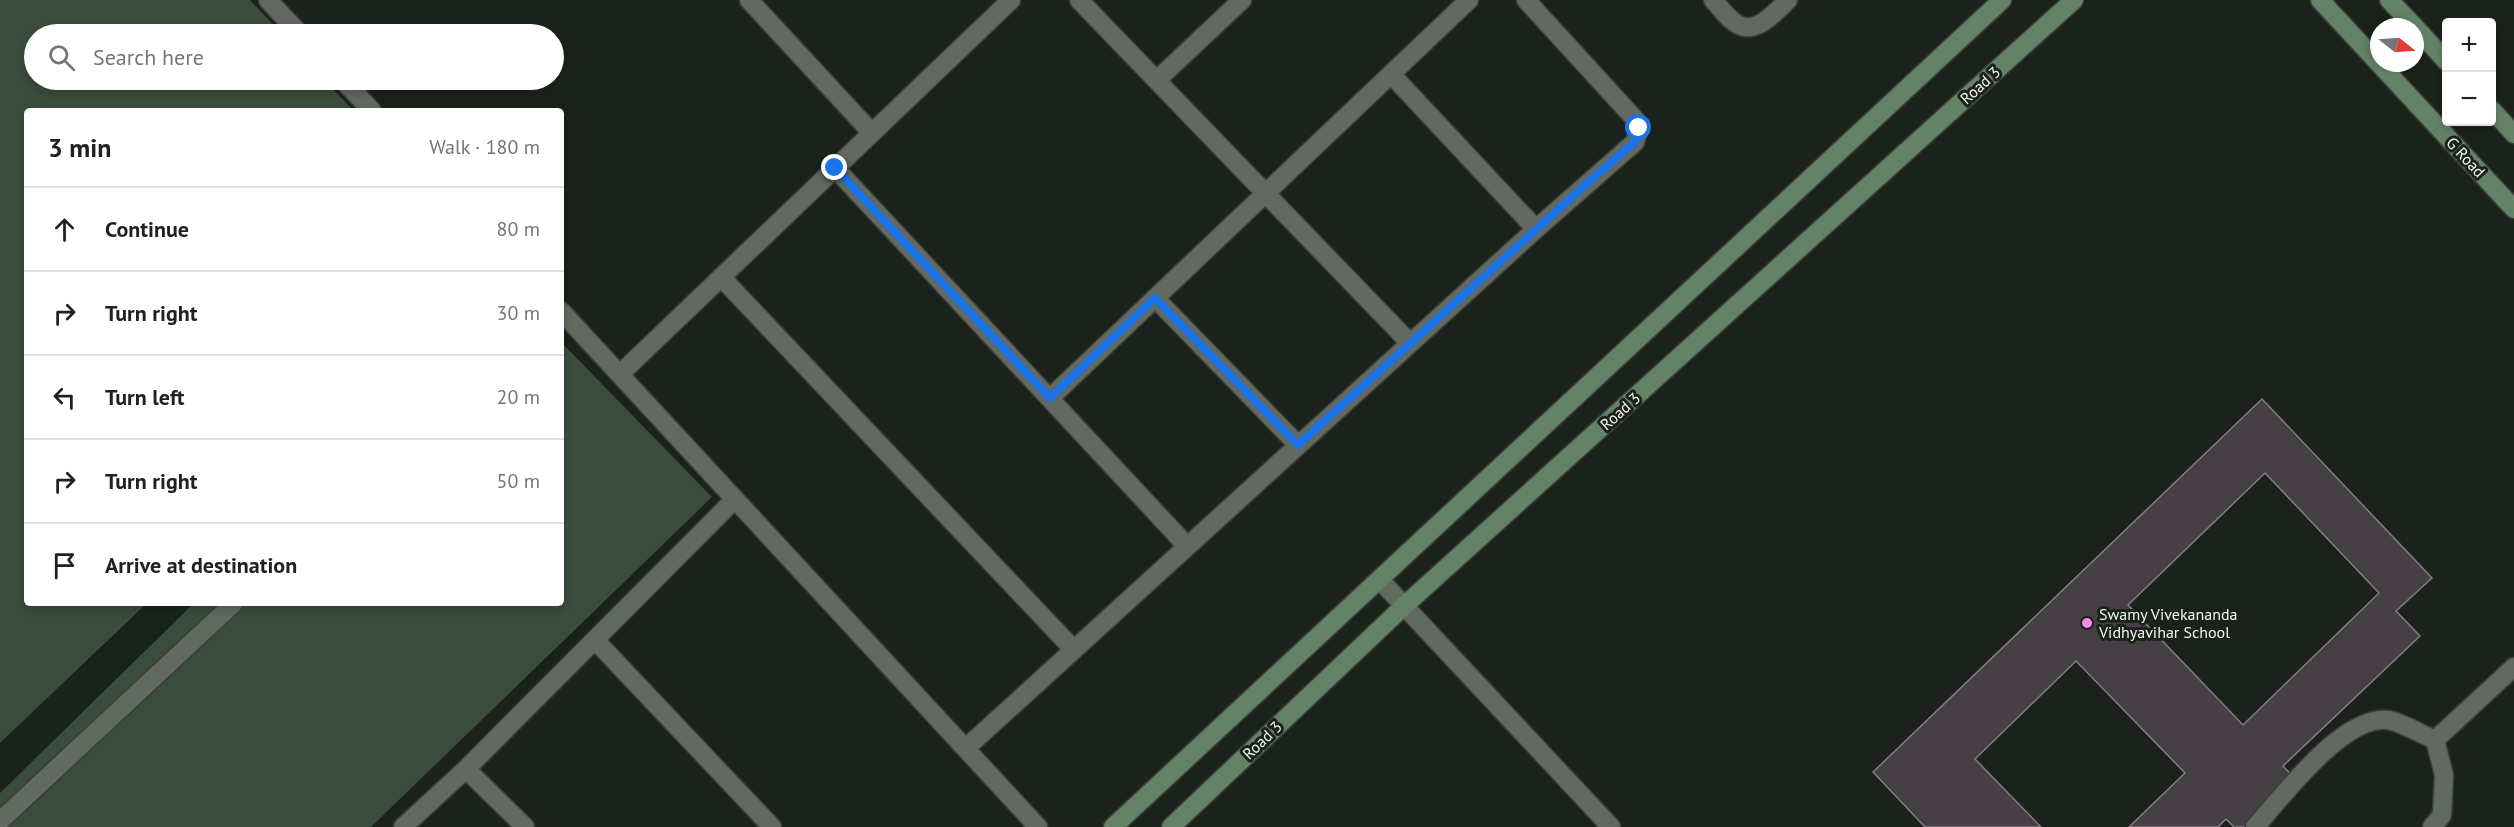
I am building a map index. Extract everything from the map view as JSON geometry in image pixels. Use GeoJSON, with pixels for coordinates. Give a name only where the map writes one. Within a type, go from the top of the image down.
{"type":"FeatureCollection","features":[{"type":"Feature","properties":{"kind":"street"},"geometry":{"type":"LineString","coordinates":[[268,0],[291,24]]}},
{"type":"Feature","properties":{"kind":"street"},"geometry":{"type":"LineString","coordinates":[[749,0],[872,133]]}},
{"type":"Feature","properties":{"kind":"street"},"geometry":{"type":"LineString","coordinates":[[620,374],[1011,0]]}},
{"type":"Feature","properties":{"kind":"street"},"geometry":{"type":"LineString","coordinates":[[1079,0],[1158,79],[1410,344]]}},
{"type":"Feature","properties":{"kind":"street"},"geometry":{"type":"LineString","coordinates":[[1158,79],[1242,0]]}},
{"type":"Feature","properties":{"kind":"street"},"geometry":{"type":"LineString","coordinates":[[1050,398],[1469,0]]}},
{"type":"Feature","properties":{"kind":"street"},"geometry":{"type":"LineString","coordinates":[[966,748],[1536,229],[1635,142],[1639,128],[1634,118],[1526,0]]}},
{"type":"Feature","properties":{"kind":"street"},"geometry":{"type":"LineString","coordinates":[[1713,0],[1737,24],[1753,27],[1764,22],[1788,0]]}},
{"type":"Feature","properties":{"kind":"street"},"geometry":{"type":"LineString","coordinates":[[1113,827],[2002,0]]}},
{"type":"Feature","properties":{"kind":"street","name":"Road 3"},"geometry":{"type":"LineString","coordinates":[[1171,827],[1404,606],[2074,0]]}},
{"type":"Feature","properties":{"kind":"street","name":"G Road"},"geometry":{"type":"LineString","coordinates":[[2320,0],[2514,209]]}},
{"type":"Feature","properties":{"kind":"street"},"geometry":{"type":"LineString","coordinates":[[2390,0],[2407,18]]}},
{"type":"Feature","properties":{"kind":"street"},"geometry":{"type":"LineString","coordinates":[[2424,37],[2442,57]]}},
{"type":"Feature","properties":{"kind":"street"},"geometry":{"type":"LineString","coordinates":[[1391,74],[1536,229]]}},
{"type":"Feature","properties":{"kind":"street"},"geometry":{"type":"LineString","coordinates":[[352,90],[369,108]]}},
{"type":"Feature","properties":{"kind":"street"},"geometry":{"type":"LineString","coordinates":[[2496,114],[2514,134]]}},
{"type":"Feature","properties":{"kind":"street"},"geometry":{"type":"LineString","coordinates":[[835,168],[1187,546]]}},
{"type":"Feature","properties":{"kind":"street"},"geometry":{"type":"LineString","coordinates":[[721,277],[1074,650]]}},
{"type":"Feature","properties":{"kind":"street"},"geometry":{"type":"LineString","coordinates":[[1155,298],[1298,445]]}},
{"type":"Feature","properties":{"kind":"street"},"geometry":{"type":"LineString","coordinates":[[564,314],[1038,827]]}},
{"type":"Feature","properties":{"kind":"street"},"geometry":{"type":"LineString","coordinates":[[403,827],[465,769],[735,499]]}},
{"type":"Feature","properties":{"kind":"street"},"geometry":{"type":"LineString","coordinates":[[1380,580],[1611,827]]}},
{"type":"Feature","properties":{"kind":"street"},"geometry":{"type":"LineString","coordinates":[[0,821],[231,606]]}},
{"type":"Feature","properties":{"kind":"street"},"geometry":{"type":"LineString","coordinates":[[595,640],[771,827]]}},
{"type":"Feature","properties":{"kind":"street"},"geometry":{"type":"LineString","coordinates":[[2435,740],[2514,667]]}},
{"type":"Feature","properties":{"kind":"street"},"geometry":{"type":"LineString","coordinates":[[2255,827],[2324,751],[2356,726],[2388,720],[2435,740]]}},
{"type":"Feature","properties":{"kind":"street"},"geometry":{"type":"LineString","coordinates":[[2432,827],[2442,815],[2444,775],[2435,740]]}},
{"type":"Feature","properties":{"kind":"street"},"geometry":{"type":"LineString","coordinates":[[465,769],[525,827]]}},
{"type":"Feature","properties":{"kind":"green space"},"geometry":{"type":"Polygon","coordinates":[[[0,0],[250,0],[273,24],[24,24],[24,90],[334,90],[351,108],[24,108],[24,606],[144,606],[0,743],[0,0]]]}},
{"type":"Feature","properties":{"kind":"green space"},"geometry":{"type":"Polygon","coordinates":[[[564,345],[712,497],[371,827],[0,827],[0,793],[191,606],[564,606],[564,345]]]}},
{"type":"Feature","properties":{"kind":"building","name":"Swamy Vivekananda Vidhyavihar School"},"geometry":{"type":"Polygon","coordinates":[[[2262,399],[2432,578],[2396,611],[2420,636],[2283,766],[2301,785],[2258,827],[2234,827],[2226,819],[2218,827],[2129,827],[2185,773],[2076,661],[1975,759],[2041,827],[1925,827],[1873,772],[2262,399]],[[2265,473],[2128,605],[2243,725],[2379,593],[2265,473]]]}},
{"type":"Feature","properties":{"kind":"place","name":"Swamy Vivekananda Vidhyavihar School"},"geometry":{"type":"Point","coordinates":[2087,623]}},
{"type":"Feature","properties":{"kind":"route"},"geometry":{"type":"LineString","coordinates":[[835,168],[1050,398],[1155,298],[1298,445],[1635,142],[1639,128]]}}]}
